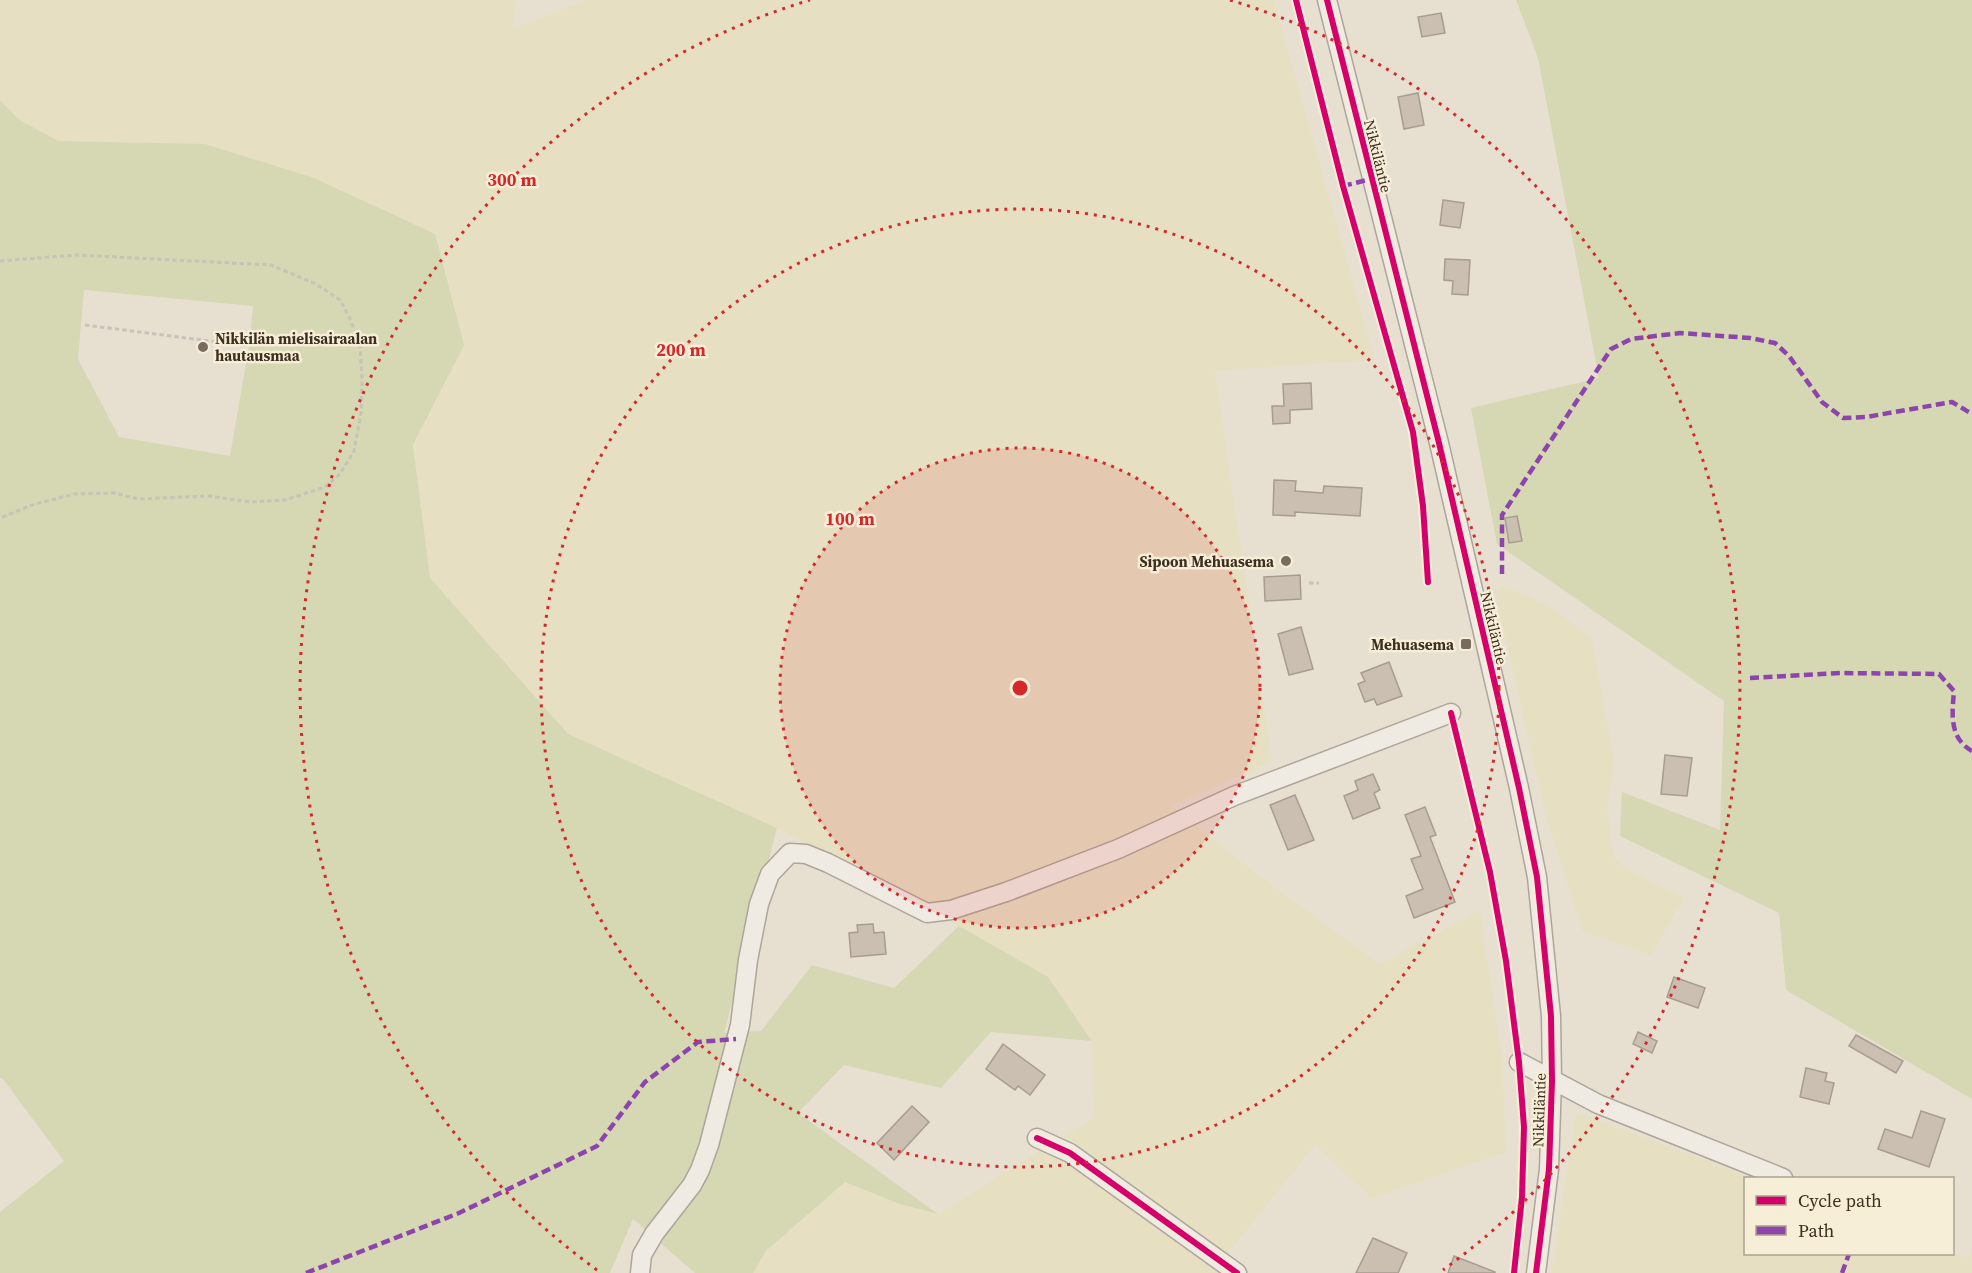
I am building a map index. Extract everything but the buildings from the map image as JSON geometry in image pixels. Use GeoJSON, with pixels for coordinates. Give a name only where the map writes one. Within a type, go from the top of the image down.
{"type":"FeatureCollection","features":[{"type":"Feature","properties":{"kind":"street","name":"Nikkiläntie"},"geometry":{"type":"LineString","coordinates":[[1327,0],[1439,443],[1519,788],[1537,877],[1551,1016],[1552,1081],[1549,1169],[1536,1273]]}},
{"type":"Feature","properties":{"kind":"street"},"geometry":{"type":"LineString","coordinates":[[640,1273],[642,1256],[654,1234],[692,1185],[700,1170],[740,1024],[748,960],[759,904],[770,874],[790,853],[806,854],[828,863],[927,913],[951,910],[1006,892],[1107,853],[1234,796],[1451,713]]}},
{"type":"Feature","properties":{"kind":"street"},"geometry":{"type":"LineString","coordinates":[[1519,1062],[1598,1104],[1778,1177]]}},
{"type":"Feature","properties":{"kind":"street"},"geometry":{"type":"LineString","coordinates":[[1037,1138],[1070,1154],[1237,1273]]}},
{"type":"Feature","properties":{"kind":"path"},"geometry":{"type":"LineString","coordinates":[[0,261],[76,255],[271,265],[316,284],[340,300],[360,344],[362,382],[361,413],[354,452],[340,474],[325,487],[285,500],[251,502],[208,496],[138,499],[114,493],[74,494],[32,505],[0,518]]}},
{"type":"Feature","properties":{"kind":"path"},"geometry":{"type":"LineString","coordinates":[[85,325],[249,346]]}},
{"type":"Feature","properties":{"kind":"path"},"geometry":{"type":"LineString","coordinates":[[1309,583],[1319,583]]}},
{"type":"Feature","properties":{"kind":"shaded area"},"geometry":{"type":"Polygon","coordinates":[[[0,0],[516,0],[513,28],[587,0],[1274,0],[1375,360],[1215,371],[1272,761],[1171,806],[1257,874],[1380,964],[1480,910],[1502,1057],[1506,1152],[1372,1199],[1315,1145],[1218,1266],[1227,1273],[753,1273],[766,1251],[845,1182],[900,1204],[938,1214],[1093,1118],[1092,1041],[1048,977],[913,900],[777,828],[568,734],[430,579],[413,445],[464,345],[205,144],[58,141],[18,119],[0,100],[0,0]]]}},
{"type":"Feature","properties":{"kind":"shaded area"},"geometry":{"type":"Polygon","coordinates":[[[1504,586],[1550,606],[1592,638],[1615,764],[1607,808],[1614,857],[1626,868],[1684,897],[1651,956],[1582,931],[1545,813],[1495,592],[1504,586]]]}},
{"type":"Feature","properties":{"kind":"shaded area"},"geometry":{"type":"Polygon","coordinates":[[[1576,1112],[1751,1177],[1744,1177],[1744,1255],[1954,1253],[1968,1258],[1972,1247],[1972,1273],[1551,1273],[1576,1112]]]}},
{"type":"Feature","properties":{"kind":"green space"},"geometry":{"type":"Polygon","coordinates":[[[1516,0],[1972,0],[1972,1099],[1786,990],[1779,913],[1620,836],[1622,792],[1720,830],[1724,701],[1497,544],[1471,408],[1599,378],[1538,58],[1516,0]]]}},
{"type":"Feature","properties":{"kind":"green space"},"geometry":{"type":"Polygon","coordinates":[[[0,100],[18,119],[58,141],[205,144],[314,178],[435,234],[464,345],[413,445],[430,578],[568,734],[777,828],[724,1033],[761,1031],[812,965],[894,988],[959,926],[1048,977],[1092,1041],[991,1032],[941,1088],[844,1065],[798,1113],[938,1214],[900,1204],[845,1182],[766,1251],[753,1273],[695,1273],[633,1219],[610,1273],[0,1273],[0,1212],[64,1161],[0,1078],[0,100]],[[84,290],[78,359],[119,437],[230,456],[249,346],[253,306],[84,290]]]}},
{"type":"Feature","properties":{"kind":"marked path"},"geometry":{"type":"LineString","coordinates":[[1343,186],[1371,179]]}},
{"type":"Feature","properties":{"kind":"marked path"},"geometry":{"type":"LineString","coordinates":[[1502,574],[1502,515],[1611,349],[1631,339],[1680,333],[1750,338],[1775,343],[1789,356],[1822,402],[1843,418],[1866,417],[1952,402],[1972,414]]}},
{"type":"Feature","properties":{"kind":"marked path"},"geometry":{"type":"LineString","coordinates":[[1750,678],[1841,673],[1939,674],[1954,691],[1953,717],[1956,732],[1959,739],[1972,751]]}},
{"type":"Feature","properties":{"kind":"marked path"},"geometry":{"type":"LineString","coordinates":[[306,1273],[459,1213],[597,1146],[645,1082],[698,1042],[736,1039]]}},
{"type":"Feature","properties":{"kind":"marked path"},"geometry":{"type":"LineString","coordinates":[[1842,1273],[1849,1255]]}},
{"type":"Feature","properties":{"kind":"cycle path"},"geometry":{"type":"LineString","coordinates":[[1296,0],[1343,186],[1413,432],[1423,506],[1428,582]]}},
{"type":"Feature","properties":{"kind":"cycle path"},"geometry":{"type":"LineString","coordinates":[[1327,0],[1439,443],[1519,788],[1537,877],[1551,1016],[1552,1081],[1549,1169],[1536,1273]]}},
{"type":"Feature","properties":{"kind":"cycle path"},"geometry":{"type":"LineString","coordinates":[[1451,713],[1490,872],[1506,961],[1519,1062],[1524,1127],[1522,1197],[1514,1273]]}},
{"type":"Feature","properties":{"kind":"cycle path"},"geometry":{"type":"LineString","coordinates":[[1037,1138],[1070,1153],[1237,1273]]}},
{"type":"Feature","properties":{"kind":"place","name":"Nikkilän mielisairaalan hautausmaa"},"geometry":{"type":"Point","coordinates":[203,347]}},
{"type":"Feature","properties":{"kind":"place","name":"Sipoon Mehuasema"},"geometry":{"type":"Point","coordinates":[1286,561]}},
{"type":"Feature","properties":{"kind":"place","name":"Mehuasema"},"geometry":{"type":"Point","coordinates":[1466,644]}}]}
